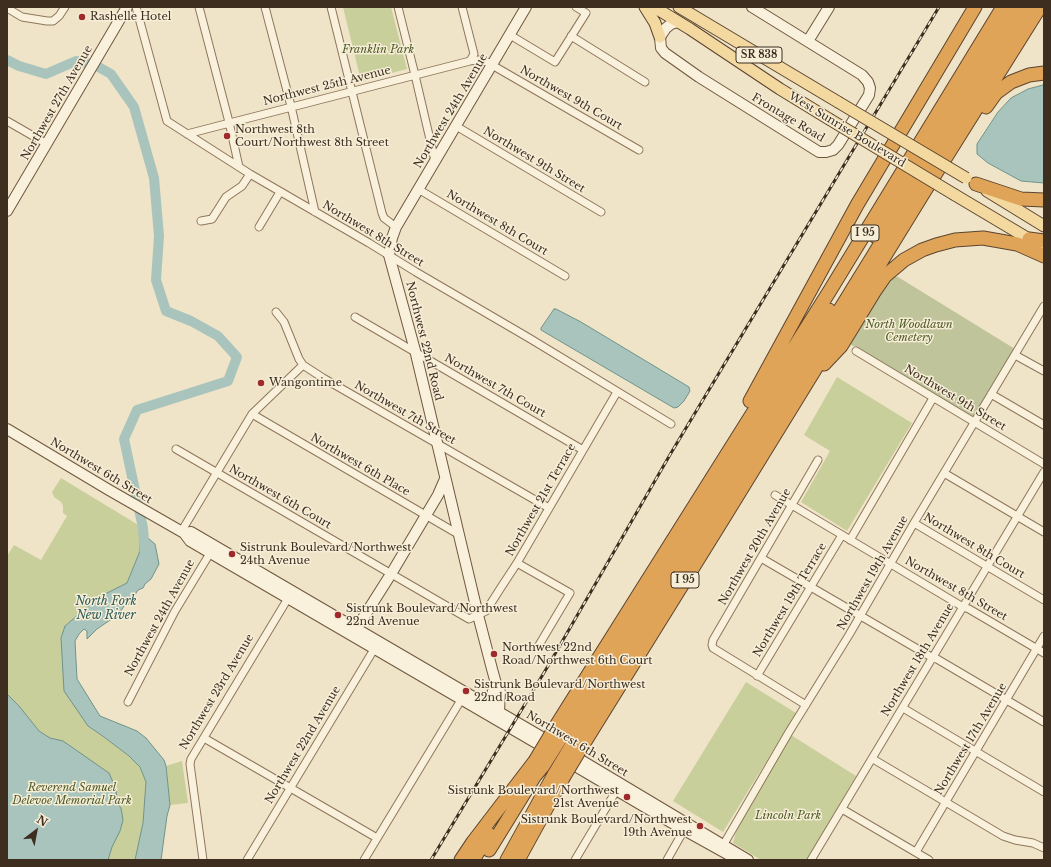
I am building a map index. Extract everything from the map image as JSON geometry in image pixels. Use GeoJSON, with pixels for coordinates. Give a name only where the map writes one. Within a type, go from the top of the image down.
{"type":"FeatureCollection","features":[{"type":"Feature","properties":{"kind":"highway"},"geometry":{"type":"LineString","coordinates":[[724,457],[745,410],[848,221],[975,7]]}},
{"type":"Feature","properties":{"kind":"highway","name":"I 95"},"geometry":{"type":"LineString","coordinates":[[473,860],[539,763],[724,457],[842,272],[1003,7]]}},
{"type":"Feature","properties":{"kind":"highway"},"geometry":{"type":"LineString","coordinates":[[560,728],[844,286],[1015,7]]}},
{"type":"Feature","properties":{"kind":"highway"},"geometry":{"type":"LineString","coordinates":[[580,741],[911,195],[1030,7]]}},
{"type":"Feature","properties":{"kind":"highway","name":"I 95"},"geometry":{"type":"LineString","coordinates":[[518,860],[559,775],[735,500],[805,384],[1040,7]]}},
{"type":"Feature","properties":{"kind":"highway"},"geometry":{"type":"LineString","coordinates":[[924,192],[955,155],[996,93],[1005,86],[1017,80],[1030,75],[1044,73]]}},
{"type":"Feature","properties":{"kind":"highway"},"geometry":{"type":"LineString","coordinates":[[971,181],[1016,198],[1044,200]]}},
{"type":"Feature","properties":{"kind":"highway"},"geometry":{"type":"LineString","coordinates":[[805,384],[841,346],[874,292],[886,276],[898,264],[915,254],[942,243],[976,238],[1011,242],[1026,247],[1044,256]]}},
{"type":"Feature","properties":{"kind":"highway"},"geometry":{"type":"LineString","coordinates":[[1029,239],[1044,241]]}},
{"type":"Feature","properties":{"kind":"highway"},"geometry":{"type":"LineString","coordinates":[[461,860],[473,842],[539,763]]}},
{"type":"Feature","properties":{"kind":"highway"},"geometry":{"type":"LineString","coordinates":[[483,860],[534,777],[539,763]]}},
{"type":"Feature","properties":{"kind":"highway"},"geometry":{"type":"LineString","coordinates":[[487,860],[539,763]]}},
{"type":"Feature","properties":{"kind":"highway"},"geometry":{"type":"LineString","coordinates":[[499,860],[524,818],[545,790],[559,775]]}},
{"type":"Feature","properties":{"kind":"highway"},"geometry":{"type":"LineString","coordinates":[[507,860],[545,790]]}},
{"type":"Feature","properties":{"kind":"main road"},"geometry":{"type":"LineString","coordinates":[[645,7],[655,23],[660,38]]}},
{"type":"Feature","properties":{"kind":"main road","name":"West Sunrise Boulevard"},"geometry":{"type":"LineString","coordinates":[[654,7],[780,89],[886,155],[1044,248]]}},
{"type":"Feature","properties":{"kind":"main road","name":"West Sunrise Boulevard"},"geometry":{"type":"LineString","coordinates":[[684,8],[1044,226]]}},
{"type":"Feature","properties":{"kind":"street"},"geometry":{"type":"LineString","coordinates":[[7,8],[22,17],[53,21],[59,16],[64,7]]}},
{"type":"Feature","properties":{"kind":"street","name":"Northwest 27th Avenue"},"geometry":{"type":"LineString","coordinates":[[7,211],[10,199],[47,144],[127,7]]}},
{"type":"Feature","properties":{"kind":"street","name":"Northwest 8th Street"},"geometry":{"type":"LineString","coordinates":[[136,7],[167,121],[250,174],[529,338],[671,424]]}},
{"type":"Feature","properties":{"kind":"street"},"geometry":{"type":"LineString","coordinates":[[199,7],[229,122],[239,167]]}},
{"type":"Feature","properties":{"kind":"street"},"geometry":{"type":"LineString","coordinates":[[265,7],[291,106],[315,212]]}},
{"type":"Feature","properties":{"kind":"street"},"geometry":{"type":"LineString","coordinates":[[331,7],[382,213],[384,218],[396,227]]}},
{"type":"Feature","properties":{"kind":"street"},"geometry":{"type":"LineString","coordinates":[[398,7],[435,161]]}},
{"type":"Feature","properties":{"kind":"street"},"geometry":{"type":"LineString","coordinates":[[462,7],[472,57]]}},
{"type":"Feature","properties":{"kind":"street","name":"Northwest 24th Avenue"},"geometry":{"type":"LineString","coordinates":[[396,227],[456,126],[490,64],[510,35],[526,7]]}},
{"type":"Feature","properties":{"kind":"street"},"geometry":{"type":"LineString","coordinates":[[510,35],[555,62],[586,13],[576,7]]}},
{"type":"Feature","properties":{"kind":"street","name":"Frontage Road"},"geometry":{"type":"LineString","coordinates":[[660,38],[661,48],[673,59],[819,152],[833,150],[838,145],[869,95],[870,88],[868,82],[862,75],[752,7]]}},
{"type":"Feature","properties":{"kind":"street"},"geometry":{"type":"LineString","coordinates":[[808,41],[829,7]]}},
{"type":"Feature","properties":{"kind":"street"},"geometry":{"type":"LineString","coordinates":[[660,38],[666,28],[671,24],[678,22]]}},
{"type":"Feature","properties":{"kind":"street"},"geometry":{"type":"LineString","coordinates":[[571,36],[645,82]]}},
{"type":"Feature","properties":{"kind":"street","name":"Northwest 25th Avenue"},"geometry":{"type":"LineString","coordinates":[[187,134],[415,75],[472,57]]}},
{"type":"Feature","properties":{"kind":"street","name":"Northwest 9th Court"},"geometry":{"type":"LineString","coordinates":[[472,57],[490,64],[639,150]]}},
{"type":"Feature","properties":{"kind":"street"},"geometry":{"type":"LineString","coordinates":[[7,121],[47,144]]}},
{"type":"Feature","properties":{"kind":"street","name":"Northwest 9th Street"},"geometry":{"type":"LineString","coordinates":[[456,126],[601,212]]}},
{"type":"Feature","properties":{"kind":"street"},"geometry":{"type":"LineString","coordinates":[[200,221],[212,219],[226,198],[242,186],[250,174]]}},
{"type":"Feature","properties":{"kind":"street","name":"Northwest 8th Court"},"geometry":{"type":"LineString","coordinates":[[418,189],[565,276]]}},
{"type":"Feature","properties":{"kind":"street"},"geometry":{"type":"LineString","coordinates":[[259,227],[280,192]]}},
{"type":"Feature","properties":{"kind":"street","name":"Northwest 22nd Road"},"geometry":{"type":"LineString","coordinates":[[396,227],[392,238],[389,255],[416,354],[478,615],[497,687],[500,692],[499,711]]}},
{"type":"Feature","properties":{"kind":"street","name":"Northwest 19th Avenue"},"geometry":{"type":"LineString","coordinates":[[722,848],[774,757],[860,616],[1044,306]]}},
{"type":"Feature","properties":{"kind":"street"},"geometry":{"type":"LineString","coordinates":[[183,532],[252,414],[303,365],[284,322],[276,312]]}},
{"type":"Feature","properties":{"kind":"street","name":"Northwest 7th Court"},"geometry":{"type":"LineString","coordinates":[[355,318],[583,450]]}},
{"type":"Feature","properties":{"kind":"street","name":"Northwest 9th Street"},"geometry":{"type":"LineString","coordinates":[[856,351],[1044,464]]}},
{"type":"Feature","properties":{"kind":"street"},"geometry":{"type":"LineString","coordinates":[[1016,354],[1044,371]]}},
{"type":"Feature","properties":{"kind":"street","name":"Northwest 7th Street"},"geometry":{"type":"LineString","coordinates":[[303,365],[549,508]]}},
{"type":"Feature","properties":{"kind":"street","name":"Northwest 21st Terrace"},"geometry":{"type":"LineString","coordinates":[[478,615],[486,611],[517,563],[617,392]]}},
{"type":"Feature","properties":{"kind":"street"},"geometry":{"type":"LineString","coordinates":[[991,394],[1044,425]]}},
{"type":"Feature","properties":{"kind":"street"},"geometry":{"type":"LineString","coordinates":[[850,540],[933,398]]}},
{"type":"Feature","properties":{"kind":"street","name":"Northwest 6th Place"},"geometry":{"type":"LineString","coordinates":[[252,414],[458,534]]}},
{"type":"Feature","properties":{"kind":"street","name":"Northwest 6th Street"},"geometry":{"type":"LineString","coordinates":[[7,429],[183,532],[190,541],[212,549],[354,633],[489,705],[684,830],[748,860]]}},
{"type":"Feature","properties":{"kind":"street","name":"Northwest 6th Court"},"geometry":{"type":"LineString","coordinates":[[176,449],[469,619],[478,615]]}},
{"type":"Feature","properties":{"kind":"street","name":"Northwest 20th Avenue"},"geometry":{"type":"LineString","coordinates":[[756,676],[713,648],[713,640],[818,460]]}},
{"type":"Feature","properties":{"kind":"street","name":"Northwest 18th Avenue"},"geometry":{"type":"LineString","coordinates":[[812,860],[1044,472]]}},
{"type":"Feature","properties":{"kind":"street"},"geometry":{"type":"LineString","coordinates":[[944,473],[1044,532]]}},
{"type":"Feature","properties":{"kind":"street"},"geometry":{"type":"LineString","coordinates":[[354,633],[426,516],[445,479]]}},
{"type":"Feature","properties":{"kind":"street"},"geometry":{"type":"LineString","coordinates":[[438,495],[448,490]]}},
{"type":"Feature","properties":{"kind":"street","name":"Northwest 8th Street"},"geometry":{"type":"LineString","coordinates":[[775,495],[963,607],[969,609],[1044,653]]}},
{"type":"Feature","properties":{"kind":"street","name":"Northwest 8th Court"},"geometry":{"type":"LineString","coordinates":[[914,523],[1044,600]]}},
{"type":"Feature","properties":{"kind":"street","name":"Northwest 19th Terrace"},"geometry":{"type":"LineString","coordinates":[[756,676],[842,535]]}},
{"type":"Feature","properties":{"kind":"street","name":"Northwest 24th Avenue"},"geometry":{"type":"LineString","coordinates":[[128,702],[175,611],[212,549]]}},
{"type":"Feature","properties":{"kind":"street"},"geometry":{"type":"LineString","coordinates":[[761,558],[1044,722]]}},
{"type":"Feature","properties":{"kind":"street"},"geometry":{"type":"LineString","coordinates":[[517,563],[570,593],[539,645]]}},
{"type":"Feature","properties":{"kind":"street","name":"Northwest 23rd Avenue"},"geometry":{"type":"LineString","coordinates":[[203,860],[190,764],[191,759],[290,595]]}},
{"type":"Feature","properties":{"kind":"street","name":"Northwest 17th Avenue"},"geometry":{"type":"LineString","coordinates":[[916,852],[1044,636]]}},
{"type":"Feature","properties":{"kind":"street","name":"Northwest 6th Street"},"geometry":{"type":"LineString","coordinates":[[377,645],[461,700],[618,787],[722,848],[738,860]]}},
{"type":"Feature","properties":{"kind":"street","name":"Northwest 22nd Avenue"},"geometry":{"type":"LineString","coordinates":[[247,860],[377,645]]}},
{"type":"Feature","properties":{"kind":"street"},"geometry":{"type":"LineString","coordinates":[[756,676],[806,705]]}},
{"type":"Feature","properties":{"kind":"street"},"geometry":{"type":"LineString","coordinates":[[489,705],[493,691],[497,687]]}},
{"type":"Feature","properties":{"kind":"street"},"geometry":{"type":"LineString","coordinates":[[364,860],[461,700]]}},
{"type":"Feature","properties":{"kind":"street"},"geometry":{"type":"LineString","coordinates":[[903,708],[1044,792]]}},
{"type":"Feature","properties":{"kind":"street"},"geometry":{"type":"LineString","coordinates":[[204,738],[377,838]]}},
{"type":"Feature","properties":{"kind":"street"},"geometry":{"type":"LineString","coordinates":[[873,759],[1003,836],[1033,843],[1044,848]]}},
{"type":"Feature","properties":{"kind":"street"},"geometry":{"type":"LineString","coordinates":[[575,860],[618,787]]}},
{"type":"Feature","properties":{"kind":"street"},"geometry":{"type":"LineString","coordinates":[[842,809],[929,860]]}},
{"type":"Feature","properties":{"kind":"street"},"geometry":{"type":"LineString","coordinates":[[667,860],[684,830]]}},
{"type":"Feature","properties":{"kind":"green space","name":"Franklin Park"},"geometry":{"type":"Polygon","coordinates":[[[343,7],[391,7],[407,69],[361,81],[343,7]]]}},
{"type":"Feature","properties":{"kind":"green space","name":"North Woodlawn Cemetery"},"geometry":{"type":"Polygon","coordinates":[[[893,276],[898,277],[1015,349],[973,417],[848,343],[893,276]]]}},
{"type":"Feature","properties":{"kind":"green space"},"geometry":{"type":"Polygon","coordinates":[[[837,377],[912,423],[847,531],[801,502],[830,451],[804,435],[837,377]]]}},
{"type":"Feature","properties":{"kind":"green space","name":"Reverend Samuel Delevoe Memorial Park"},"geometry":{"type":"Polygon","coordinates":[[[61,478],[140,526],[140,551],[127,583],[99,597],[65,626],[88,726],[129,756],[140,767],[146,782],[143,823],[135,860],[7,860],[7,556],[14,545],[41,560],[67,516],[63,513],[63,506],[61,502],[54,497],[52,492],[61,478]]]}},
{"type":"Feature","properties":{"kind":"green space"},"geometry":{"type":"Polygon","coordinates":[[[746,682],[796,713],[723,832],[673,801],[746,682]]]}},
{"type":"Feature","properties":{"kind":"green space","name":"Lincoln Park"},"geometry":{"type":"Polygon","coordinates":[[[791,735],[856,776],[807,860],[761,860],[733,843],[736,832],[749,805],[791,735]]]}},
{"type":"Feature","properties":{"kind":"green space"},"geometry":{"type":"Polygon","coordinates":[[[182,761],[188,803],[170,805],[166,766],[182,761]]]}},
{"type":"Feature","properties":{"kind":"water"},"geometry":{"type":"Polygon","coordinates":[[[1044,85],[1044,183],[1021,181],[988,163],[977,154],[977,144],[998,112],[1011,98],[1028,89],[1044,85]]]}},
{"type":"Feature","properties":{"kind":"water"},"geometry":{"type":"Polygon","coordinates":[[[554,309],[581,322],[689,387],[690,391],[684,401],[678,407],[674,408],[541,330],[554,309]]]}},
{"type":"Feature","properties":{"kind":"water"},"geometry":{"type":"Polygon","coordinates":[[[149,539],[155,544],[159,564],[151,579],[143,588],[138,590],[129,604],[124,606],[119,614],[97,629],[87,639],[87,631],[84,629],[75,641],[77,679],[100,716],[137,731],[146,738],[164,760],[166,766],[170,805],[161,860],[135,860],[143,823],[146,782],[140,767],[129,756],[88,726],[64,691],[61,638],[65,626],[99,597],[127,583],[140,551],[140,541],[149,539]]]}},
{"type":"Feature","properties":{"kind":"water"},"geometry":{"type":"Polygon","coordinates":[[[7,694],[19,706],[39,731],[50,738],[63,741],[109,773],[116,789],[117,803],[121,808],[123,820],[108,860],[7,860],[7,694]]]}},
{"type":"Feature","properties":{"kind":"waterway","name":"North Fork New River"},"geometry":{"type":"LineString","coordinates":[[7,60],[19,66],[46,74],[76,61],[95,65],[111,74],[134,107],[154,178],[159,236],[156,280],[166,311],[191,321],[218,336],[237,357],[228,381],[137,410],[124,439],[143,528],[145,553]]}},
{"type":"Feature","properties":{"kind":"railway"},"geometry":{"type":"LineString","coordinates":[[431,860],[548,666],[671,453],[939,7]]}},
{"type":"Feature","properties":{"kind":"place","name":"Rashelle Hotel"},"geometry":{"type":"Point","coordinates":[82,17]}},
{"type":"Feature","properties":{"kind":"place","name":"Northwest 8th Court/Northwest 8th Street"},"geometry":{"type":"Point","coordinates":[227,136]}},
{"type":"Feature","properties":{"kind":"place","name":"Wangontime"},"geometry":{"type":"Point","coordinates":[261,383]}},
{"type":"Feature","properties":{"kind":"place","name":"Sistrunk Boulevard/Northwest 24th Avenue"},"geometry":{"type":"Point","coordinates":[232,554]}},
{"type":"Feature","properties":{"kind":"place","name":"Sistrunk Boulevard/Northwest 22nd Avenue"},"geometry":{"type":"Point","coordinates":[338,615]}},
{"type":"Feature","properties":{"kind":"place","name":"Northwest 22nd Road/Northwest 6th Court"},"geometry":{"type":"Point","coordinates":[494,654]}},
{"type":"Feature","properties":{"kind":"place","name":"Sistrunk Boulevard/Northwest 22nd Road"},"geometry":{"type":"Point","coordinates":[466,691]}},
{"type":"Feature","properties":{"kind":"place","name":"Sistrunk Boulevard/Northwest 21st Avenue"},"geometry":{"type":"Point","coordinates":[627,797]}},
{"type":"Feature","properties":{"kind":"place","name":"Sistrunk Boulevard/Northwest 19th Avenue"},"geometry":{"type":"Point","coordinates":[700,826]}}]}
